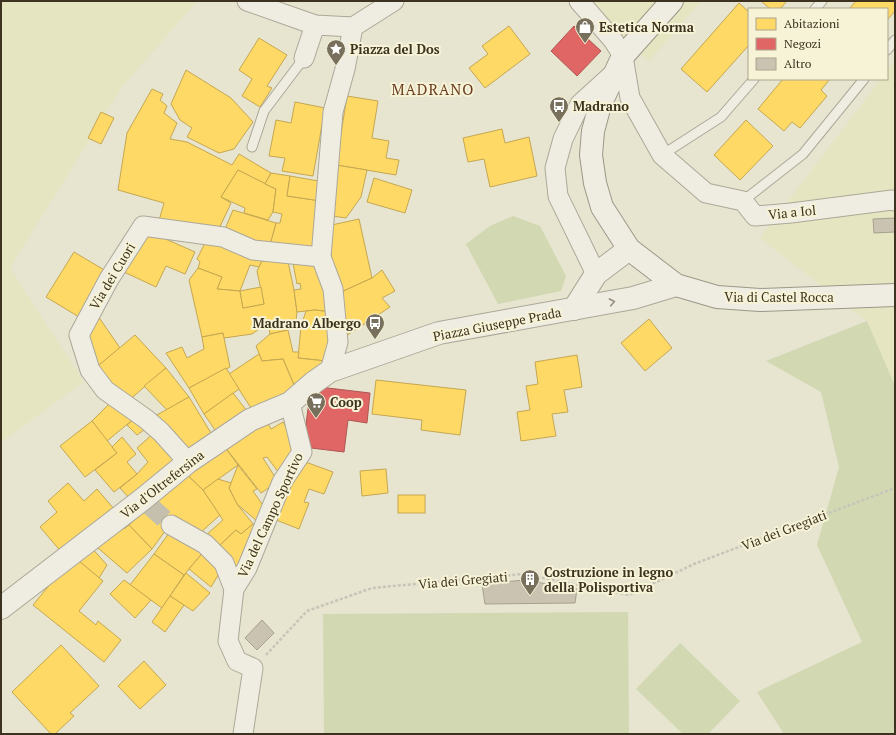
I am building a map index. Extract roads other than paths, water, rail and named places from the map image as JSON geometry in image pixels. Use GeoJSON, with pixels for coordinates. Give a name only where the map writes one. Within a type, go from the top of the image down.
{"type":"FeatureCollection","features":[{"type":"Feature","properties":{"kind":"street"},"geometry":{"type":"LineString","coordinates":[[247,1],[315,25],[353,27],[394,1]]}},
{"type":"Feature","properties":{"kind":"street"},"geometry":{"type":"LineString","coordinates":[[578,1],[613,40],[630,98],[662,155],[706,193],[743,201]]}},
{"type":"Feature","properties":{"kind":"street","name":"Via di Castel Rocca"},"geometry":{"type":"LineString","coordinates":[[596,274],[558,196],[556,168],[563,139],[580,104],[620,63],[672,1]]}},
{"type":"Feature","properties":{"kind":"street"},"geometry":{"type":"LineString","coordinates":[[304,58],[315,25]]}},
{"type":"Feature","properties":{"kind":"street"},"geometry":{"type":"LineString","coordinates":[[330,371],[338,342],[333,289],[321,257],[333,112],[345,69],[353,27]]}},
{"type":"Feature","properties":{"kind":"street","name":"Via di Castel Rocca"},"geometry":{"type":"LineString","coordinates":[[620,63],[600,105],[593,131],[591,155],[595,183],[602,207],[629,249],[676,285],[717,297],[760,300],[895,295]]}},
{"type":"Feature","properties":{"kind":"street","name":"Via a Iol"},"geometry":{"type":"LineString","coordinates":[[743,201],[755,216],[892,200],[895,201]]}},
{"type":"Feature","properties":{"kind":"street","name":"Via dei Cuori"},"geometry":{"type":"LineString","coordinates":[[188,462],[156,428],[105,390],[90,370],[78,335],[109,279],[143,226],[223,237],[253,250],[321,257]]}},
{"type":"Feature","properties":{"kind":"street","name":"Piazza Giuseppe Prada"},"geometry":{"type":"LineString","coordinates":[[574,309],[596,274],[629,249]]}},
{"type":"Feature","properties":{"kind":"street","name":"Piazza Giuseppe Prada"},"geometry":{"type":"LineString","coordinates":[[330,371],[439,333],[633,298],[676,285]]}},
{"type":"Feature","properties":{"kind":"street","name":"Via d'Oltrefersina"},"geometry":{"type":"LineString","coordinates":[[1,608],[146,503],[188,462],[250,420],[290,402],[330,371]]}},
{"type":"Feature","properties":{"kind":"street","name":"Via del Campo Sportivo"},"geometry":{"type":"LineString","coordinates":[[243,734],[253,668],[237,661],[228,641],[234,589],[247,568],[282,482],[302,452],[290,402]]}},
{"type":"Feature","properties":{"kind":"street"},"geometry":{"type":"LineString","coordinates":[[171,525],[205,544],[224,564],[234,589]]}},
{"type":"Feature","properties":{"kind":"lane"},"geometry":{"type":"LineString","coordinates":[[888,49],[895,40]]}},
{"type":"Feature","properties":{"kind":"lane"},"geometry":{"type":"LineString","coordinates":[[252,147],[264,111],[304,58]]}},
{"type":"Feature","properties":{"kind":"lane"},"geometry":{"type":"LineString","coordinates":[[662,155],[721,117],[753,80]]}},
{"type":"Feature","properties":{"kind":"lane"},"geometry":{"type":"LineString","coordinates":[[743,201],[803,154],[863,80]]}},
{"type":"Feature","properties":{"kind":"tunnel"},"geometry":{"type":"LineString","coordinates":[[150,506],[171,525]]}},
{"type":"Feature","properties":{"kind":"place","name":"Estetica Norma"},"geometry":{"type":"Point","coordinates":[585,44]}},
{"type":"Feature","properties":{"kind":"place","name":"Piazza del Dos"},"geometry":{"type":"Point","coordinates":[336,66]}},
{"type":"Feature","properties":{"kind":"place","name":"Madrano"},"geometry":{"type":"Point","coordinates":[559,123]}},
{"type":"Feature","properties":{"kind":"place","name":"Madrano Albergo"},"geometry":{"type":"Point","coordinates":[375,340]}},
{"type":"Feature","properties":{"kind":"place","name":"Coop"},"geometry":{"type":"Point","coordinates":[316,419]}},
{"type":"Feature","properties":{"kind":"place","name":"Costruzione in legno della Polisportiva"},"geometry":{"type":"Point","coordinates":[530,596]}},
{"type":"Feature","properties":{"kind":"district","name":"MADRANO"},"geometry":{"type":"Point","coordinates":[433,89]}}]}
